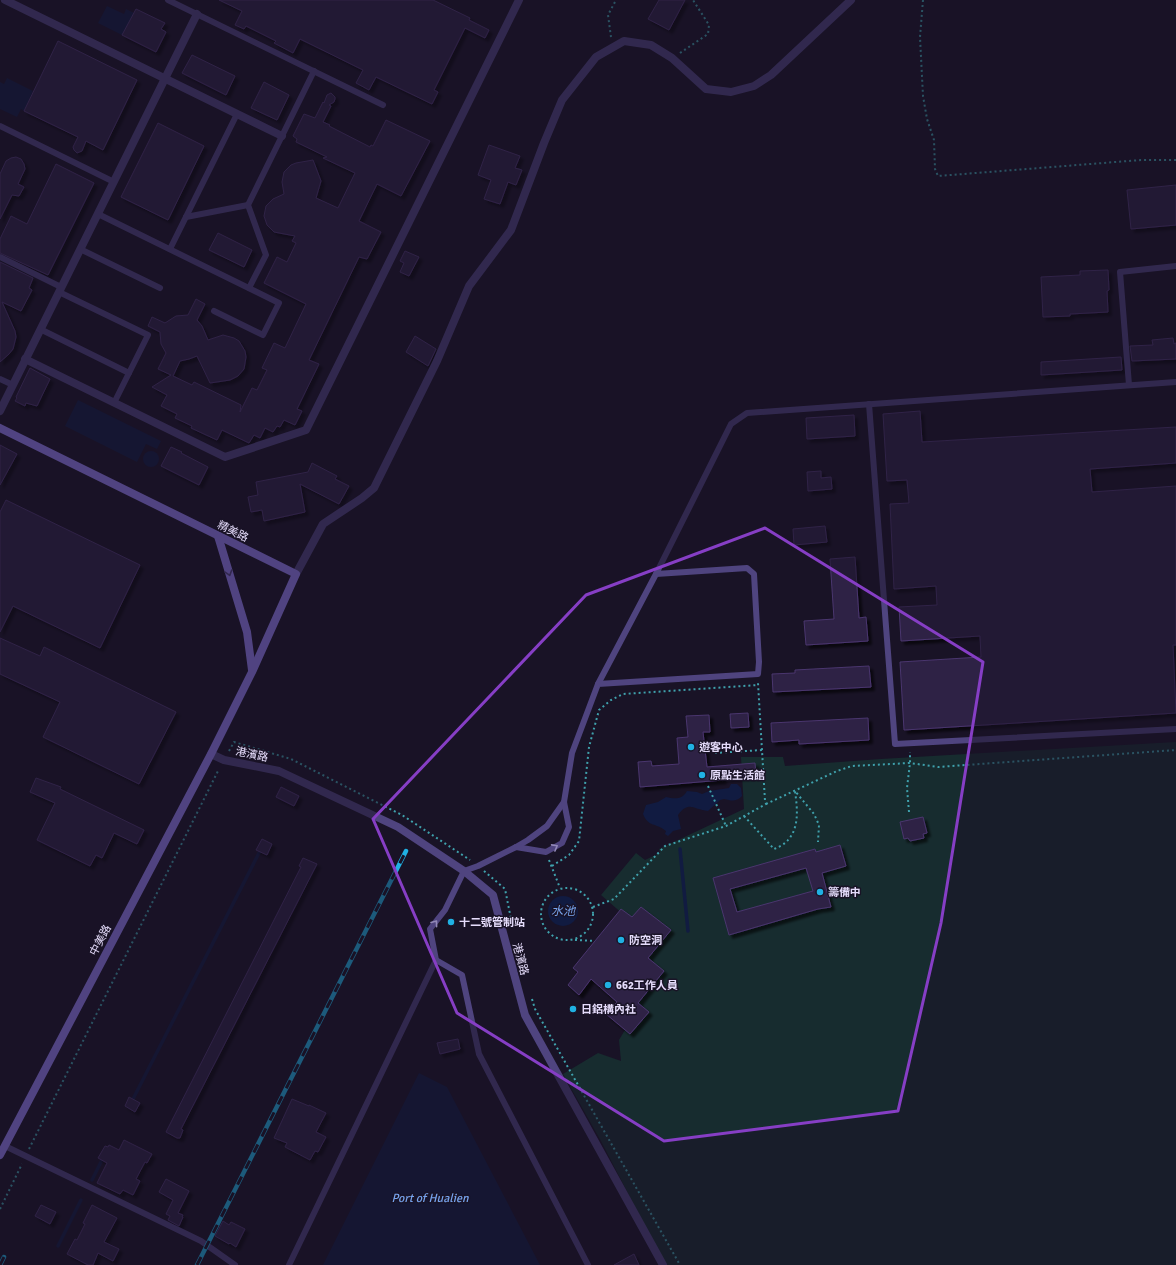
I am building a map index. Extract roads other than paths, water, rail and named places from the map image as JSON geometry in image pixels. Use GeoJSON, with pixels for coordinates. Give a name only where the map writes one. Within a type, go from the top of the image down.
{"type":"FeatureCollection","features":[{"type":"Feature","properties":{"kind":"main road","name":"精美路"},"geometry":{"type":"LineString","coordinates":[[0,428],[296,574]]}},
{"type":"Feature","properties":{"kind":"main road"},"geometry":{"type":"LineString","coordinates":[[218,536],[247,632],[252,672]]}},
{"type":"Feature","properties":{"kind":"main road"},"geometry":{"type":"LineString","coordinates":[[252,672],[296,574]]}},
{"type":"Feature","properties":{"kind":"main road","name":"中美路"},"geometry":{"type":"LineString","coordinates":[[0,1155],[211,754],[252,672]]}},
{"type":"Feature","properties":{"kind":"street"},"geometry":{"type":"LineString","coordinates":[[5,0],[282,136]]}},
{"type":"Feature","properties":{"kind":"street"},"geometry":{"type":"LineString","coordinates":[[25,359],[225,457],[306,430],[519,0]]}},
{"type":"Feature","properties":{"kind":"street"},"geometry":{"type":"LineString","coordinates":[[296,574],[324,524],[374,488],[437,361],[469,286],[511,230],[562,100],[596,57],[624,41],[651,45],[672,58],[706,89],[731,92],[754,86],[771,75],[851,0]]}},
{"type":"Feature","properties":{"kind":"street"},"geometry":{"type":"LineString","coordinates":[[0,411],[197,14]]}},
{"type":"Feature","properties":{"kind":"street","name":"港濱路"},"geometry":{"type":"LineString","coordinates":[[211,754],[224,760],[279,771],[398,827],[464,871],[493,895],[525,1015],[663,1265]]}},
{"type":"Feature","properties":{"kind":"lane"},"geometry":{"type":"LineString","coordinates":[[168,0],[383,105]]}},
{"type":"Feature","properties":{"kind":"lane"},"geometry":{"type":"LineString","coordinates":[[250,288],[266,256],[248,205],[314,71]]}},
{"type":"Feature","properties":{"kind":"lane"},"geometry":{"type":"LineString","coordinates":[[170,249],[237,114]]}},
{"type":"Feature","properties":{"kind":"lane"},"geometry":{"type":"LineString","coordinates":[[0,126],[114,182]]}},
{"type":"Feature","properties":{"kind":"lane"},"geometry":{"type":"LineString","coordinates":[[186,217],[248,205]]}},
{"type":"Feature","properties":{"kind":"lane"},"geometry":{"type":"LineString","coordinates":[[98,214],[279,303],[263,335],[214,311]]}},
{"type":"Feature","properties":{"kind":"lane"},"geometry":{"type":"LineString","coordinates":[[80,249],[160,288]]}},
{"type":"Feature","properties":{"kind":"lane"},"geometry":{"type":"LineString","coordinates":[[0,257],[148,335],[114,403]]}},
{"type":"Feature","properties":{"kind":"lane"},"geometry":{"type":"LineString","coordinates":[[1128,385],[1120,272],[1176,266]]}},
{"type":"Feature","properties":{"kind":"lane"},"geometry":{"type":"LineString","coordinates":[[40,329],[129,372]]}},
{"type":"Feature","properties":{"kind":"lane"},"geometry":{"type":"LineString","coordinates":[[0,379],[13,385]]}},
{"type":"Feature","properties":{"kind":"lane"},"geometry":{"type":"LineString","coordinates":[[516,847],[546,852],[562,843],[568,827],[564,802],[572,753],[598,684],[656,574],[731,424],[747,413],[1176,382]]}},
{"type":"Feature","properties":{"kind":"lane"},"geometry":{"type":"LineString","coordinates":[[868,404],[895,744],[1176,729]]}},
{"type":"Feature","properties":{"kind":"lane"},"geometry":{"type":"LineString","coordinates":[[598,684],[758,674],[759,662],[754,574],[747,568],[656,574]]}},
{"type":"Feature","properties":{"kind":"lane"},"geometry":{"type":"LineString","coordinates":[[289,1265],[436,960],[430,929],[445,910],[464,871],[478,866],[516,847],[547,826],[564,802]]}},
{"type":"Feature","properties":{"kind":"lane"},"geometry":{"type":"LineString","coordinates":[[436,960],[462,975],[479,1054],[588,1265]]}},
{"type":"Feature","properties":{"kind":"lane"},"geometry":{"type":"LineString","coordinates":[[5,1146],[201,1241],[235,1265]]}},
{"type":"Feature","properties":{"kind":"water"},"geometry":{"type":"Polygon","coordinates":[[[107,6],[124,14],[126,9],[134,13],[122,35],[98,23],[107,6]]]}},
{"type":"Feature","properties":{"kind":"water"},"geometry":{"type":"Polygon","coordinates":[[[7,78],[33,91],[24,111],[21,109],[17,117],[0,109],[0,82],[4,84],[7,78]]]}},
{"type":"Feature","properties":{"kind":"water"},"geometry":{"type":"Polygon","coordinates":[[[78,400],[161,441],[157,449],[146,444],[137,462],[65,426],[78,400]]]}},
{"type":"Feature","properties":{"kind":"water"},"geometry":{"type":"Polygon","coordinates":[[[148,451],[154,451],[159,456],[157,465],[154,467],[148,467],[143,462],[143,456],[148,451]]]}},
{"type":"Feature","properties":{"kind":"water"},"geometry":{"type":"Polygon","coordinates":[[[731,784],[737,784],[741,788],[742,796],[740,798],[734,800],[720,800],[708,811],[692,807],[685,808],[678,815],[681,829],[673,831],[668,836],[665,834],[666,831],[650,823],[643,814],[646,805],[658,802],[666,797],[678,798],[683,796],[687,791],[702,794],[709,791],[729,788],[731,784]]]}},
{"type":"Feature","properties":{"kind":"water","name":"水池"},"geometry":{"type":"Polygon","coordinates":[[[563,896],[574,900],[578,911],[574,922],[563,926],[552,922],[548,911],[552,900],[563,896]]]}},
{"type":"Feature","properties":{"kind":"water","name":"Port of Hualien"},"geometry":{"type":"Polygon","coordinates":[[[419,1073],[447,1087],[540,1265],[323,1265],[419,1073]]]}},
{"type":"Feature","properties":{"kind":"waterway"},"geometry":{"type":"LineString","coordinates":[[680,849],[688,931]]}},
{"type":"Feature","properties":{"kind":"waterway"},"geometry":{"type":"LineString","coordinates":[[133,1099],[260,851]]}},
{"type":"Feature","properties":{"kind":"waterway"},"geometry":{"type":"LineString","coordinates":[[92,1180],[102,1160]]}},
{"type":"Feature","properties":{"kind":"waterway"},"geometry":{"type":"LineString","coordinates":[[58,1246],[81,1200]]}},
{"type":"Feature","properties":{"kind":"railway"},"geometry":{"type":"LineString","coordinates":[[197,1265],[406,851]]}},
{"type":"Feature","properties":{"kind":"railway"},"geometry":{"type":"LineString","coordinates":[[0,1265],[4,1257]]}},
{"type":"Feature","properties":{"kind":"place","name":"遊客中心"},"geometry":{"type":"Point","coordinates":[691,747]}},
{"type":"Feature","properties":{"kind":"place","name":"原點生活館"},"geometry":{"type":"Point","coordinates":[702,775]}},
{"type":"Feature","properties":{"kind":"place","name":"籌備中"},"geometry":{"type":"Point","coordinates":[820,892]}},
{"type":"Feature","properties":{"kind":"place","name":"十二號管制站"},"geometry":{"type":"Point","coordinates":[451,922]}},
{"type":"Feature","properties":{"kind":"place","name":"防空洞"},"geometry":{"type":"Point","coordinates":[621,940]}},
{"type":"Feature","properties":{"kind":"place","name":"662工作人員"},"geometry":{"type":"Point","coordinates":[608,985]}},
{"type":"Feature","properties":{"kind":"place","name":"日鋁構內社"},"geometry":{"type":"Point","coordinates":[573,1009]}}]}
